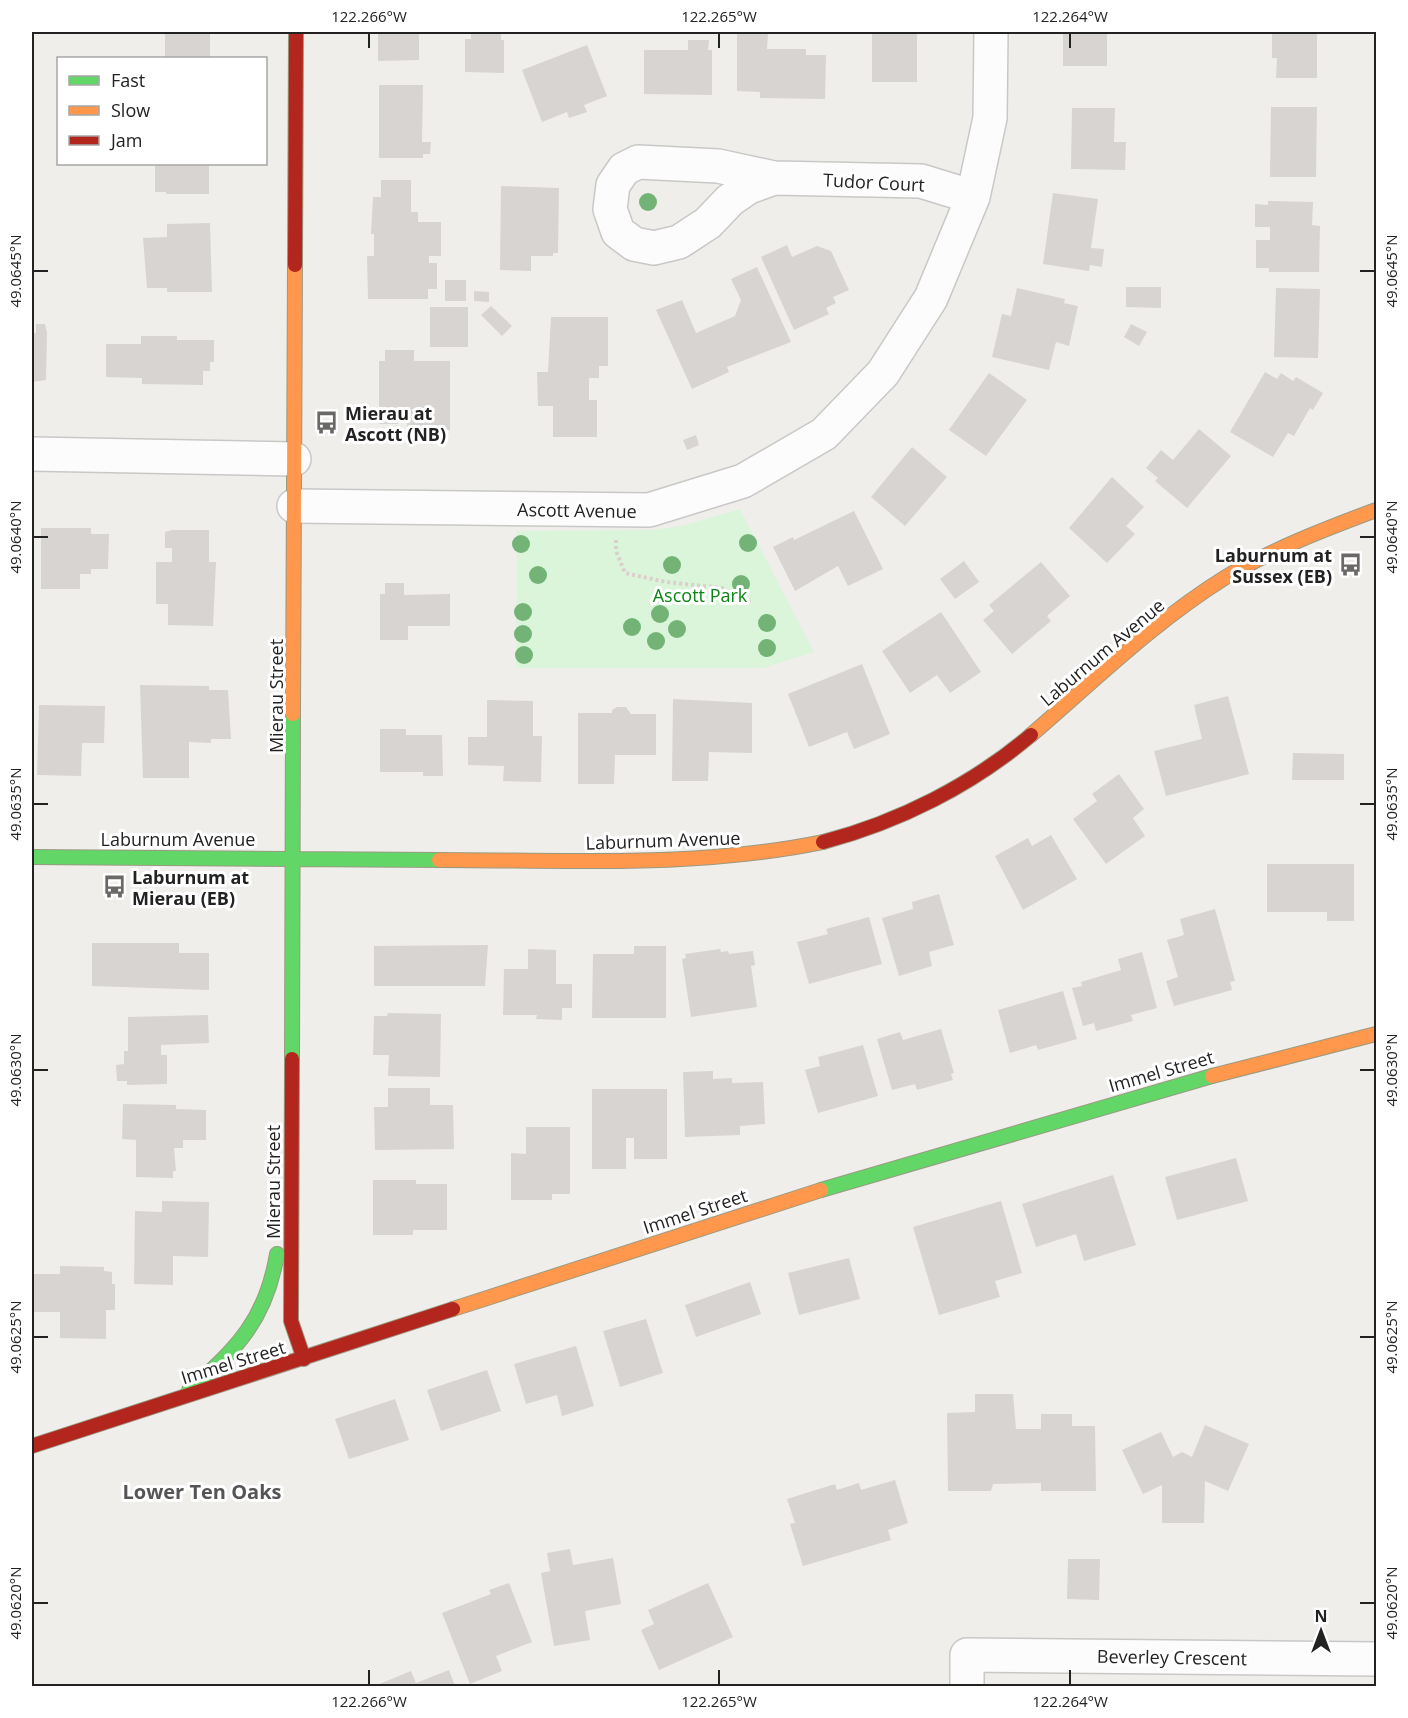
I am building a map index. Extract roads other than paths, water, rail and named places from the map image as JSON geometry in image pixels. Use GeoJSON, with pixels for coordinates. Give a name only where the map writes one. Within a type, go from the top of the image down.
{"type":"FeatureCollection","features":[{"type":"Feature","properties":{"kind":"street","name":"Mierau Street"},"geometry":{"type":"LineString","coordinates":[[296,32],[291,1321],[304,1359]]}},
{"type":"Feature","properties":{"kind":"street","name":"Ascott Avenue"},"geometry":{"type":"LineString","coordinates":[[294,506],[649,510],[742,481],[824,434],[883,373],[931,298],[973,197],[990,118],[991,32]]}},
{"type":"Feature","properties":{"kind":"street","name":"Tudor Court"},"geometry":{"type":"LineString","coordinates":[[774,178],[749,187],[730,200],[708,223],[680,242],[654,248],[634,244],[618,232],[610,209],[613,185],[624,169],[638,162],[718,165],[774,178],[921,181],[973,197]]}},
{"type":"Feature","properties":{"kind":"street"},"geometry":{"type":"LineString","coordinates":[[718,165],[730,182],[730,200]]}},
{"type":"Feature","properties":{"kind":"street"},"geometry":{"type":"LineString","coordinates":[[32,454],[294,459]]}},
{"type":"Feature","properties":{"kind":"street","name":"Laburnum Avenue"},"geometry":{"type":"LineString","coordinates":[[32,857],[649,861],[733,858],[826,841],[880,824],[969,778],[1017,747],[1158,626],[1209,589],[1257,560],[1323,530],[1377,510]]}},
{"type":"Feature","properties":{"kind":"street","name":"Immel Street"},"geometry":{"type":"LineString","coordinates":[[32,1446],[789,1199],[1186,1082],[1377,1034]]}},
{"type":"Feature","properties":{"kind":"street"},"geometry":{"type":"LineString","coordinates":[[179,1398],[223,1362],[251,1327],[271,1290],[291,1184]]}},
{"type":"Feature","properties":{"kind":"street","name":"Beverley Crescent"},"geometry":{"type":"LineString","coordinates":[[967,1671],[1377,1659]]}},
{"type":"Feature","properties":{"kind":"place","name":"Mierau at Ascott (NB)"},"geometry":{"type":"Point","coordinates":[327,423]}},
{"type":"Feature","properties":{"kind":"place","name":"Laburnum at Sussex (EB)"},"geometry":{"type":"Point","coordinates":[1350,565]}},
{"type":"Feature","properties":{"kind":"place","name":"Laburnum at Mierau (EB)"},"geometry":{"type":"Point","coordinates":[114,887]}},
{"type":"Feature","properties":{"kind":"district","name":"Lower Ten Oaks"},"geometry":{"type":"Point","coordinates":[202,1491]}},
{"type":"Feature","properties":{"kind":"park label","name":"Ascott Park"},"geometry":{"type":"Point","coordinates":[700,595]}}]}
